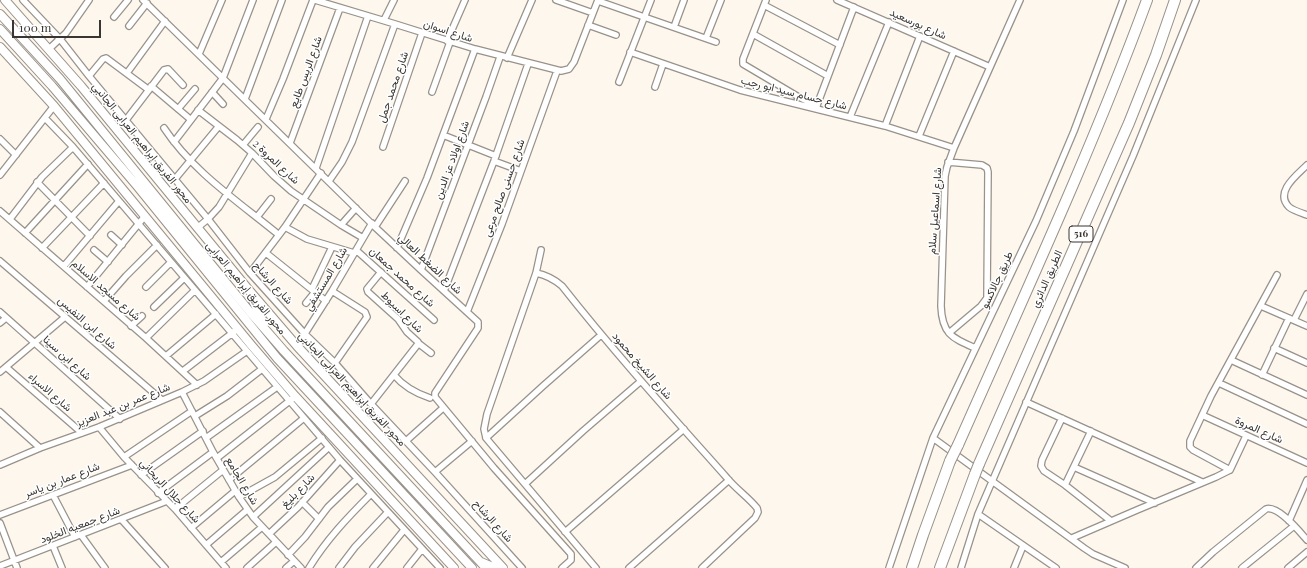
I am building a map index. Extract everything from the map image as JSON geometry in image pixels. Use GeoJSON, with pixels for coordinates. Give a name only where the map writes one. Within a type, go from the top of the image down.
{"type":"FeatureCollection","features":[{"type":"Feature","properties":{"kind":"highway","name":"الطريق الدائري"},"geometry":{"type":"LineString","coordinates":[[912,568],[950,462],[1085,157],[1147,0]]}},
{"type":"Feature","properties":{"kind":"highway","name":"الطريق الدائري"},"geometry":{"type":"LineString","coordinates":[[940,568],[977,469],[1121,144],[1151,68],[1175,0]]}},
{"type":"Feature","properties":{"kind":"main road","name":"محور الفريق إبراهيم العرابى الجانبي"},"geometry":{"type":"LineString","coordinates":[[5,0],[49,49],[297,346],[503,568]]}},
{"type":"Feature","properties":{"kind":"main road","name":"محور الفريق إبراهيم العرابى"},"geometry":{"type":"LineString","coordinates":[[0,14],[60,79],[269,333],[486,568]]}},
{"type":"Feature","properties":{"kind":"main road","name":"محور الفريق إبراهيم العرابى"},"geometry":{"type":"LineString","coordinates":[[0,29],[48,81],[138,187],[277,358],[472,568]]}},
{"type":"Feature","properties":{"kind":"main road"},"geometry":{"type":"LineString","coordinates":[[0,47],[54,106],[145,216],[234,331],[292,398],[454,568]]}},
{"type":"Feature","properties":{"kind":"main road"},"geometry":{"type":"LineString","coordinates":[[248,289],[269,333]]}},
{"type":"Feature","properties":{"kind":"main road"},"geometry":{"type":"LineString","coordinates":[[479,561],[495,568]]}},
{"type":"Feature","properties":{"kind":"street","name":"شارع الرشاح"},"geometry":{"type":"LineString","coordinates":[[23,0],[60,39],[208,219],[250,273],[304,333],[335,363],[522,568]]}},
{"type":"Feature","properties":{"kind":"street"},"geometry":{"type":"LineString","coordinates":[[49,49],[60,39],[74,22],[89,0]]}},
{"type":"Feature","properties":{"kind":"street"},"geometry":{"type":"LineString","coordinates":[[114,17],[128,0]]}},
{"type":"Feature","properties":{"kind":"street"},"geometry":{"type":"LineString","coordinates":[[199,54],[222,0]]}},
{"type":"Feature","properties":{"kind":"street"},"geometry":{"type":"LineString","coordinates":[[174,142],[190,119],[223,78],[253,0]]}},
{"type":"Feature","properties":{"kind":"street"},"geometry":{"type":"LineString","coordinates":[[246,99],[282,0]]}},
{"type":"Feature","properties":{"kind":"street"},"geometry":{"type":"LineString","coordinates":[[266,119],[314,0]]}},
{"type":"Feature","properties":{"kind":"street","name":"شارع اسوان"},"geometry":{"type":"LineString","coordinates":[[314,0],[335,3],[340,8],[384,20],[448,42],[557,71]]}},
{"type":"Feature","properties":{"kind":"street"},"geometry":{"type":"LineString","coordinates":[[384,20],[394,0]]}},
{"type":"Feature","properties":{"kind":"street"},"geometry":{"type":"LineString","coordinates":[[432,92],[448,42],[465,0]]}},
{"type":"Feature","properties":{"kind":"street"},"geometry":{"type":"LineString","coordinates":[[507,58],[532,0]]}},
{"type":"Feature","properties":{"kind":"street"},"geometry":{"type":"LineString","coordinates":[[556,0],[593,13]]}},
{"type":"Feature","properties":{"kind":"street"},"geometry":{"type":"LineString","coordinates":[[557,71],[565,71],[572,66],[598,0],[716,42]]}},
{"type":"Feature","properties":{"kind":"street"},"geometry":{"type":"LineString","coordinates":[[619,82],[651,0]]}},
{"type":"Feature","properties":{"kind":"street"},"geometry":{"type":"LineString","coordinates":[[674,27],[684,0]]}},
{"type":"Feature","properties":{"kind":"street"},"geometry":{"type":"LineString","coordinates":[[706,38],[721,0]]}},
{"type":"Feature","properties":{"kind":"street","name":"شارع بورسعيد"},"geometry":{"type":"LineString","coordinates":[[837,0],[990,68]]}},
{"type":"Feature","properties":{"kind":"street","name":"شارع اسماعيل سلام"},"geometry":{"type":"LineString","coordinates":[[949,333],[942,321],[940,306],[945,176],[948,162],[1020,0]]}},
{"type":"Feature","properties":{"kind":"street","name":"طريق جالاكسو"},"geometry":{"type":"LineString","coordinates":[[889,568],[933,438],[1036,221],[1091,85],[1123,0]]}},
{"type":"Feature","properties":{"kind":"street"},"geometry":{"type":"LineString","coordinates":[[961,568],[978,514],[1132,156],[1196,0]]}},
{"type":"Feature","properties":{"kind":"street"},"geometry":{"type":"LineString","coordinates":[[129,26],[145,2]]}},
{"type":"Feature","properties":{"kind":"street","name":"شارع الضغط العالي"},"geometry":{"type":"LineString","coordinates":[[145,2],[397,248],[478,322],[479,326],[434,395],[443,408],[494,468],[571,554],[571,560]]}},
{"type":"Feature","properties":{"kind":"street"},"geometry":{"type":"LineString","coordinates":[[840,45],[765,2],[743,59],[743,64],[817,107],[828,76],[840,45],[854,7]]}},
{"type":"Feature","properties":{"kind":"street","name":"شارع الريس طايع"},"geometry":{"type":"LineString","coordinates":[[290,143],[340,8]]}},
{"type":"Feature","properties":{"kind":"street"},"geometry":{"type":"LineString","coordinates":[[316,168],[368,16]]}},
{"type":"Feature","properties":{"kind":"street"},"geometry":{"type":"LineString","coordinates":[[127,73],[165,21]]}},
{"type":"Feature","properties":{"kind":"street"},"geometry":{"type":"LineString","coordinates":[[850,117],[889,22]]}},
{"type":"Feature","properties":{"kind":"street"},"geometry":{"type":"LineString","coordinates":[[329,181],[342,162],[352,142],[395,24]]}},
{"type":"Feature","properties":{"kind":"street"},"geometry":{"type":"LineString","coordinates":[[588,25],[616,35]]}},
{"type":"Feature","properties":{"kind":"street","name":"شارع محمد جمل"},"geometry":{"type":"LineString","coordinates":[[383,147],[422,33]]}},
{"type":"Feature","properties":{"kind":"street"},"geometry":{"type":"LineString","coordinates":[[753,34],[828,76]]}},
{"type":"Feature","properties":{"kind":"street"},"geometry":{"type":"LineString","coordinates":[[885,126],[920,36]]}},
{"type":"Feature","properties":{"kind":"street"},"geometry":{"type":"LineString","coordinates":[[397,248],[427,178],[475,49]]}},
{"type":"Feature","properties":{"kind":"street","name":"شارع حسام سيد ابو رجب"},"geometry":{"type":"LineString","coordinates":[[630,52],[740,90],[817,107],[920,136],[954,148]]}},
{"type":"Feature","properties":{"kind":"street"},"geometry":{"type":"LineString","coordinates":[[920,136],[954,52]]}},
{"type":"Feature","properties":{"kind":"street","name":"شارع اولاد عز الدين"},"geometry":{"type":"LineString","coordinates":[[421,270],[500,57]]}},
{"type":"Feature","properties":{"kind":"street"},"geometry":{"type":"LineString","coordinates":[[89,76],[104,58],[108,59],[150,88],[190,119]]}},
{"type":"Feature","properties":{"kind":"street"},"geometry":{"type":"LineString","coordinates":[[444,291],[495,158],[528,64]]}},
{"type":"Feature","properties":{"kind":"street"},"geometry":{"type":"LineString","coordinates":[[655,88],[663,64]]}},
{"type":"Feature","properties":{"kind":"street"},"geometry":{"type":"LineString","coordinates":[[126,120],[162,71],[168,69],[183,85]]}},
{"type":"Feature","properties":{"kind":"street","name":"شارع حسنى صالح مرعى"},"geometry":{"type":"LineString","coordinates":[[467,312],[502,224],[557,71]]}},
{"type":"Feature","properties":{"kind":"street"},"geometry":{"type":"LineString","coordinates":[[178,109],[195,89]]}},
{"type":"Feature","properties":{"kind":"street"},"geometry":{"type":"LineString","coordinates":[[212,92],[223,104]]}},
{"type":"Feature","properties":{"kind":"street"},"geometry":{"type":"LineString","coordinates":[[0,175],[54,106]]}},
{"type":"Feature","properties":{"kind":"street","name":"شارع المروة 2"},"geometry":{"type":"LineString","coordinates":[[198,110],[243,145],[279,182],[341,225],[363,238]]}},
{"type":"Feature","properties":{"kind":"street"},"geometry":{"type":"LineString","coordinates":[[45,118],[88,164],[184,278],[216,314],[234,331],[247,351],[262,369],[277,386],[292,398],[304,418],[340,460],[439,568]]}},
{"type":"Feature","properties":{"kind":"street"},"geometry":{"type":"LineString","coordinates":[[175,179],[219,126]]}},
{"type":"Feature","properties":{"kind":"street"},"geometry":{"type":"LineString","coordinates":[[243,145],[258,127]]}},
{"type":"Feature","properties":{"kind":"street"},"geometry":{"type":"LineString","coordinates":[[164,128],[174,142],[209,178],[279,235]]}},
{"type":"Feature","properties":{"kind":"street"},"geometry":{"type":"LineString","coordinates":[[443,135],[468,145],[521,171]]}},
{"type":"Feature","properties":{"kind":"street"},"geometry":{"type":"LineString","coordinates":[[0,139],[16,154]]}},
{"type":"Feature","properties":{"kind":"street"},"geometry":{"type":"LineString","coordinates":[[10,219],[37,182],[73,147]]}},
{"type":"Feature","properties":{"kind":"street"},"geometry":{"type":"LineString","coordinates":[[197,228],[219,207],[252,153]]}},
{"type":"Feature","properties":{"kind":"street"},"geometry":{"type":"LineString","coordinates":[[948,162],[982,165],[985,166],[988,172],[987,298],[981,306],[949,333],[957,340],[975,348]]}},
{"type":"Feature","properties":{"kind":"street"},"geometry":{"type":"LineString","coordinates":[[25,233],[88,164]]}},
{"type":"Feature","properties":{"kind":"street"},"geometry":{"type":"LineString","coordinates":[[1306,167],[1285,189],[1284,196],[1286,203],[1290,208],[1307,215]]}},
{"type":"Feature","properties":{"kind":"street"},"geometry":{"type":"LineString","coordinates":[[250,273],[285,227],[321,173]]}},
{"type":"Feature","properties":{"kind":"street","name":"شارع المستشفي"},"geometry":{"type":"LineString","coordinates":[[297,346],[326,301],[363,238],[405,181]]}},
{"type":"Feature","properties":{"kind":"street"},"geometry":{"type":"LineString","coordinates":[[37,182],[90,236]]}},
{"type":"Feature","properties":{"kind":"street"},"geometry":{"type":"LineString","coordinates":[[42,248],[104,184]]}},
{"type":"Feature","properties":{"kind":"street"},"geometry":{"type":"LineString","coordinates":[[257,217],[271,200]]}},
{"type":"Feature","properties":{"kind":"street"},"geometry":{"type":"LineString","coordinates":[[64,266],[119,201]]}},
{"type":"Feature","properties":{"kind":"street"},"geometry":{"type":"LineString","coordinates":[[341,225],[356,208]]}},
{"type":"Feature","properties":{"kind":"street","name":"شارع مسجد الاسلام"},"geometry":{"type":"LineString","coordinates":[[0,211],[146,338],[197,385]]}},
{"type":"Feature","properties":{"kind":"street"},"geometry":{"type":"LineString","coordinates":[[87,287],[145,216]]}},
{"type":"Feature","properties":{"kind":"street"},"geometry":{"type":"LineString","coordinates":[[285,227],[307,239],[355,252]]}},
{"type":"Feature","properties":{"kind":"street"},"geometry":{"type":"LineString","coordinates":[[111,235],[122,245]]}},
{"type":"Feature","properties":{"kind":"street"},"geometry":{"type":"LineString","coordinates":[[104,301],[126,276],[157,245]]}},
{"type":"Feature","properties":{"kind":"street"},"geometry":{"type":"LineString","coordinates":[[306,303],[332,247]]}},
{"type":"Feature","properties":{"kind":"street"},"geometry":{"type":"LineString","coordinates":[[94,250],[108,262]]}},
{"type":"Feature","properties":{"kind":"street"},"geometry":{"type":"LineString","coordinates":[[541,250],[536,273],[487,414],[484,429],[486,438],[596,568]]}},
{"type":"Feature","properties":{"kind":"street","name":"شارع محمد جمعان"},"geometry":{"type":"LineString","coordinates":[[355,252],[381,272],[434,320]]}},
{"type":"Feature","properties":{"kind":"street"},"geometry":{"type":"LineString","coordinates":[[266,253],[326,301]]}},
{"type":"Feature","properties":{"kind":"street","name":"شارع ابن النفيس"},"geometry":{"type":"LineString","coordinates":[[0,261],[162,400]]}},
{"type":"Feature","properties":{"kind":"street"},"geometry":{"type":"LineString","coordinates":[[146,287],[171,262]]}},
{"type":"Feature","properties":{"kind":"street","name":"شارع اسيوط"},"geometry":{"type":"LineString","coordinates":[[371,404],[418,345],[418,343],[407,332],[398,319],[367,291],[381,272]]}},
{"type":"Feature","properties":{"kind":"street","name":"شارع الشيخ محمود"},"geometry":{"type":"LineString","coordinates":[[536,273],[545,275],[562,286],[601,335],[641,381],[684,428],[728,480],[757,508],[757,514],[754,520],[702,568]]}},
{"type":"Feature","properties":{"kind":"street"},"geometry":{"type":"LineString","coordinates":[[1230,470],[1193,450],[1190,447],[1190,441],[1202,415],[1277,275]]}},
{"type":"Feature","properties":{"kind":"street"},"geometry":{"type":"LineString","coordinates":[[154,307],[184,278]]}},
{"type":"Feature","properties":{"kind":"street"},"geometry":{"type":"LineString","coordinates":[[146,338],[195,290]]}},
{"type":"Feature","properties":{"kind":"street"},"geometry":{"type":"LineString","coordinates":[[332,291],[365,312],[367,317],[335,363]]}},
{"type":"Feature","properties":{"kind":"street"},"geometry":{"type":"LineString","coordinates":[[1262,375],[1274,348],[1307,294]]}},
{"type":"Feature","properties":{"kind":"street"},"geometry":{"type":"LineString","coordinates":[[1261,306],[1307,326]]}},
{"type":"Feature","properties":{"kind":"street","name":"شارع ابن سينا"},"geometry":{"type":"LineString","coordinates":[[0,312],[120,419]]}},
{"type":"Feature","properties":{"kind":"street"},"geometry":{"type":"LineString","coordinates":[[166,356],[216,314]]}},
{"type":"Feature","properties":{"kind":"street"},"geometry":{"type":"LineString","coordinates":[[132,326],[142,316]]}},
{"type":"Feature","properties":{"kind":"street"},"geometry":{"type":"LineString","coordinates":[[0,372],[65,317]]}},
{"type":"Feature","properties":{"kind":"street"},"geometry":{"type":"LineString","coordinates":[[0,323],[6,318]]}},
{"type":"Feature","properties":{"kind":"street"},"geometry":{"type":"LineString","coordinates":[[183,371],[234,331]]}},
{"type":"Feature","properties":{"kind":"street"},"geometry":{"type":"LineString","coordinates":[[486,438],[601,335]]}},
{"type":"Feature","properties":{"kind":"street"},"geometry":{"type":"LineString","coordinates":[[418,343],[431,353]]}},
{"type":"Feature","properties":{"kind":"street"},"geometry":{"type":"LineString","coordinates":[[1274,348],[1307,363]]}},
{"type":"Feature","properties":{"kind":"street","name":"شارع عمر بن عبد العزيز"},"geometry":{"type":"LineString","coordinates":[[1,463],[120,419],[182,392],[197,385],[247,351]]}},
{"type":"Feature","properties":{"kind":"street"},"geometry":{"type":"LineString","coordinates":[[1231,360],[1307,395]]}},
{"type":"Feature","properties":{"kind":"street","name":"شارع الاسراء"},"geometry":{"type":"LineString","coordinates":[[6,367],[82,433]]}},
{"type":"Feature","properties":{"kind":"street"},"geometry":{"type":"LineString","coordinates":[[124,457],[194,414],[227,396],[262,369]]}},
{"type":"Feature","properties":{"kind":"street"},"geometry":{"type":"LineString","coordinates":[[394,375],[409,389],[430,398]]}},
{"type":"Feature","properties":{"kind":"street"},"geometry":{"type":"LineString","coordinates":[[525,484],[641,381]]}},
{"type":"Feature","properties":{"kind":"street"},"geometry":{"type":"LineString","coordinates":[[1219,383],[1307,424]]}},
{"type":"Feature","properties":{"kind":"street"},"geometry":{"type":"LineString","coordinates":[[206,438],[277,386]]}},
{"type":"Feature","properties":{"kind":"street","name":"شارع الجامع"},"geometry":{"type":"LineString","coordinates":[[182,392],[213,452],[247,510],[288,555],[302,568]]}},
{"type":"Feature","properties":{"kind":"street"},"geometry":{"type":"LineString","coordinates":[[217,458],[292,398]]}},
{"type":"Feature","properties":{"kind":"street"},"geometry":{"type":"LineString","coordinates":[[1026,402],[1202,482]]}},
{"type":"Feature","properties":{"kind":"street"},"geometry":{"type":"LineString","coordinates":[[406,442],[443,408]]}},
{"type":"Feature","properties":{"kind":"street"},"geometry":{"type":"LineString","coordinates":[[0,412],[40,448]]}},
{"type":"Feature","properties":{"kind":"street","name":"شارع المروة"},"geometry":{"type":"LineString","coordinates":[[1202,415],[1307,463]]}},
{"type":"Feature","properties":{"kind":"street"},"geometry":{"type":"LineString","coordinates":[[229,480],[304,418]]}},
{"type":"Feature","properties":{"kind":"street"},"geometry":{"type":"LineString","coordinates":[[1062,418],[1042,460],[1041,466],[1044,471],[1065,485],[1111,521]]}},
{"type":"Feature","properties":{"kind":"street","name":"شارع جلال الريحاني"},"geometry":{"type":"LineString","coordinates":[[99,427],[124,457],[167,501],[226,568]]}},
{"type":"Feature","properties":{"kind":"street"},"geometry":{"type":"LineString","coordinates":[[565,532],[684,428]]}},
{"type":"Feature","properties":{"kind":"street"},"geometry":{"type":"LineString","coordinates":[[1065,485],[1091,431]]}},
{"type":"Feature","properties":{"kind":"street"},"geometry":{"type":"LineString","coordinates":[[141,475],[203,432]]}},
{"type":"Feature","properties":{"kind":"street"},"geometry":{"type":"LineString","coordinates":[[1072,538],[1230,470],[1246,436]]}},
{"type":"Feature","properties":{"kind":"street"},"geometry":{"type":"LineString","coordinates":[[239,497],[275,477],[322,438]]}},
{"type":"Feature","properties":{"kind":"street"},"geometry":{"type":"LineString","coordinates":[[933,438],[1093,554],[1125,568]]}},
{"type":"Feature","properties":{"kind":"street"},"geometry":{"type":"LineString","coordinates":[[435,472],[472,441]]}},
{"type":"Feature","properties":{"kind":"street"},"geometry":{"type":"LineString","coordinates":[[253,517],[329,447]]}},
{"type":"Feature","properties":{"kind":"street"},"geometry":{"type":"LineString","coordinates":[[158,493],[213,452]]}},
{"type":"Feature","properties":{"kind":"street","name":"شارع بليغ"},"geometry":{"type":"LineString","coordinates":[[269,534],[302,502],[340,460]]}},
{"type":"Feature","properties":{"kind":"street","name":"شارع عمار بن ياسر"},"geometry":{"type":"LineString","coordinates":[[0,515],[132,465]]}},
{"type":"Feature","properties":{"kind":"street"},"geometry":{"type":"LineString","coordinates":[[1074,466],[1155,502]]}},
{"type":"Feature","properties":{"kind":"street"},"geometry":{"type":"LineString","coordinates":[[175,510],[224,470]]}},
{"type":"Feature","properties":{"kind":"street"},"geometry":{"type":"LineString","coordinates":[[288,555],[305,537],[328,507],[357,479]]}},
{"type":"Feature","properties":{"kind":"street"},"geometry":{"type":"LineString","coordinates":[[629,568],[728,480]]}},
{"type":"Feature","properties":{"kind":"street"},"geometry":{"type":"LineString","coordinates":[[1289,521],[1307,480]]}},
{"type":"Feature","properties":{"kind":"street"},"geometry":{"type":"LineString","coordinates":[[191,528],[235,491]]}},
{"type":"Feature","properties":{"kind":"street"},"geometry":{"type":"LineString","coordinates":[[309,568],[314,559],[341,525],[371,494]]}},
{"type":"Feature","properties":{"kind":"street"},"geometry":{"type":"LineString","coordinates":[[1301,494],[1307,497]]}},
{"type":"Feature","properties":{"kind":"street"},"geometry":{"type":"LineString","coordinates":[[53,495],[78,536],[105,568]]}},
{"type":"Feature","properties":{"kind":"street","name":"شارع جمعيه الخلود"},"geometry":{"type":"LineString","coordinates":[[0,566],[167,501]]}},
{"type":"Feature","properties":{"kind":"street"},"geometry":{"type":"LineString","coordinates":[[302,502],[319,519]]}},
{"type":"Feature","properties":{"kind":"street"},"geometry":{"type":"LineString","coordinates":[[1196,568],[1213,552],[1270,507],[1289,521],[1307,540]]}},
{"type":"Feature","properties":{"kind":"street"},"geometry":{"type":"LineString","coordinates":[[206,545],[247,510]]}},
{"type":"Feature","properties":{"kind":"street"},"geometry":{"type":"LineString","coordinates":[[339,568],[355,547],[388,512]]}},
{"type":"Feature","properties":{"kind":"street"},"geometry":{"type":"LineString","coordinates":[[978,514],[1056,568]]}},
{"type":"Feature","properties":{"kind":"street"},"geometry":{"type":"LineString","coordinates":[[121,519],[165,568]]}},
{"type":"Feature","properties":{"kind":"street"},"geometry":{"type":"LineString","coordinates":[[0,523],[17,568]]}},
{"type":"Feature","properties":{"kind":"street"},"geometry":{"type":"LineString","coordinates":[[1242,568],[1294,526]]}},
{"type":"Feature","properties":{"kind":"street"},"geometry":{"type":"LineString","coordinates":[[221,562],[262,527]]}},
{"type":"Feature","properties":{"kind":"street"},"geometry":{"type":"LineString","coordinates":[[373,568],[404,530]]}},
{"type":"Feature","properties":{"kind":"street"},"geometry":{"type":"LineString","coordinates":[[247,568],[276,542]]}},
{"type":"Feature","properties":{"kind":"street"},"geometry":{"type":"LineString","coordinates":[[53,546],[62,568]]}},
{"type":"Feature","properties":{"kind":"street"},"geometry":{"type":"LineString","coordinates":[[1014,568],[1023,546]]}},
{"type":"Feature","properties":{"kind":"street"},"geometry":{"type":"LineString","coordinates":[[407,568],[422,549]]}},
{"type":"Feature","properties":{"kind":"street"},"geometry":{"type":"LineString","coordinates":[[1288,568],[1307,552]]}},
{"type":"Feature","properties":{"kind":"street"},"geometry":{"type":"LineString","coordinates":[[562,568],[571,560],[583,554]]}},
{"type":"Feature","properties":{"kind":"street"},"geometry":{"type":"LineString","coordinates":[[286,568],[294,561]]}}]}
